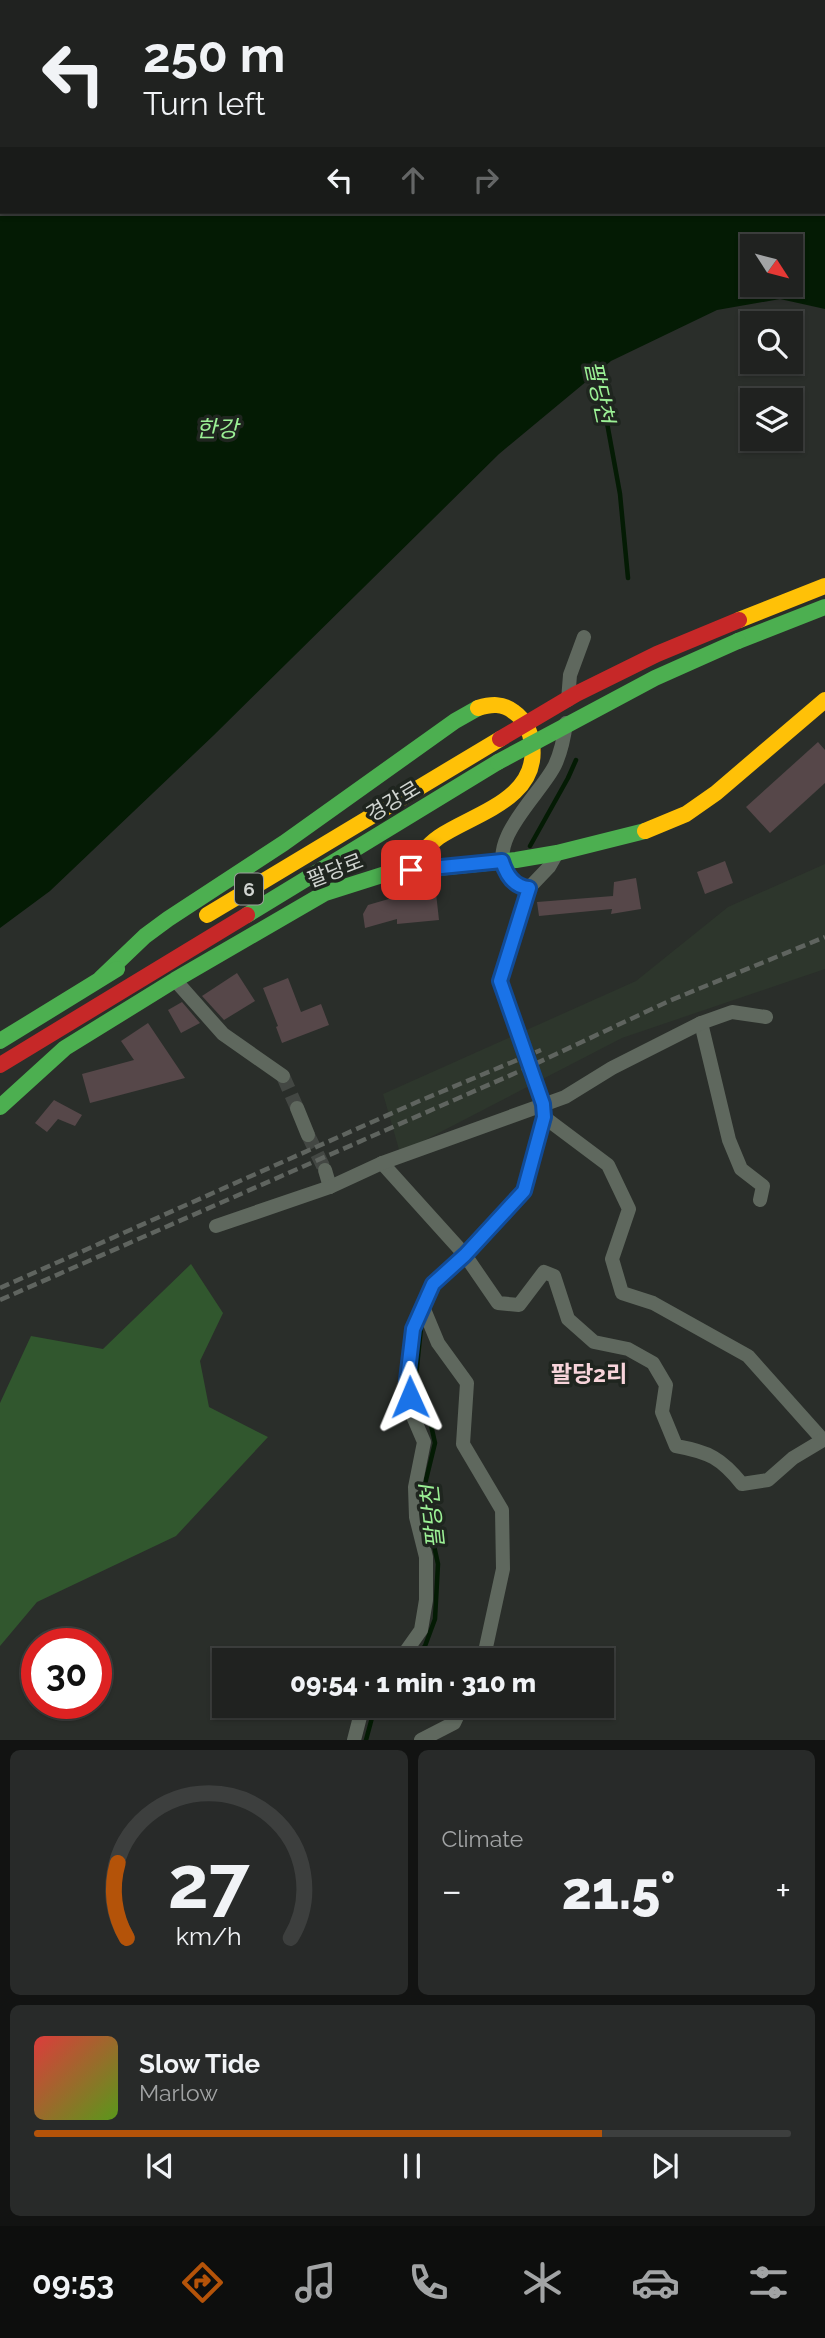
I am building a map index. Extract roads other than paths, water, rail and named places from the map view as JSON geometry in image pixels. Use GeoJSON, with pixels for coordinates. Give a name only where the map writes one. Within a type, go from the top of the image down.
{"type":"FeatureCollection","features":[{"type":"Feature","properties":{"kind":"main road","name":"경강로"},"geometry":{"type":"LineString","coordinates":[[196,921],[576,694],[739,620],[825,586]]}},
{"type":"Feature","properties":{"kind":"main road","name":"경강로"},"geometry":{"type":"LineString","coordinates":[[0,1065],[498,762],[655,678],[737,641],[825,607]]}},
{"type":"Feature","properties":{"kind":"main road","name":"팔당로"},"geometry":{"type":"LineString","coordinates":[[0,1107],[65,1048],[325,892],[388,873],[509,861],[651,830],[686,814],[734,779],[825,701]]}},
{"type":"Feature","properties":{"kind":"main road"},"geometry":{"type":"LineString","coordinates":[[101,978],[152,932],[283,844],[394,762],[457,720],[476,709],[493,704],[507,707],[517,713],[530,733],[533,755],[528,772],[516,793],[429,843],[415,858],[411,870]]}},
{"type":"Feature","properties":{"kind":"main road"},"geometry":{"type":"LineString","coordinates":[[0,1041],[172,936]]}},
{"type":"Feature","properties":{"kind":"street"},"geometry":{"type":"LineString","coordinates":[[529,888],[515,884],[509,877],[510,831],[555,765],[566,727],[570,675],[584,637]]}},
{"type":"Feature","properties":{"kind":"street"},"geometry":{"type":"LineString","coordinates":[[382,1163],[465,1255],[498,1303],[519,1305],[544,1272],[554,1276],[568,1319],[594,1342],[628,1349],[653,1363],[666,1385],[662,1412],[676,1446],[699,1451],[727,1465],[742,1484],[768,1480],[793,1458],[824,1440],[748,1356],[653,1303],[622,1293],[612,1259],[629,1209],[608,1165],[544,1111],[500,981],[529,888],[549,867],[550,854]]}},
{"type":"Feature","properties":{"kind":"street"},"geometry":{"type":"LineString","coordinates":[[175,980],[223,1034],[283,1076]]}},
{"type":"Feature","properties":{"kind":"street"},"geometry":{"type":"LineString","coordinates":[[216,1226],[330,1187],[382,1163],[544,1111],[612,1068],[701,1023],[732,1012],[766,1017]]}},
{"type":"Feature","properties":{"kind":"street"},"geometry":{"type":"LineString","coordinates":[[701,1023],[729,1140],[741,1169],[763,1186],[760,1200]]}},
{"type":"Feature","properties":{"kind":"street"},"geometry":{"type":"LineString","coordinates":[[297,1108],[308,1135]]}},
{"type":"Feature","properties":{"kind":"street"},"geometry":{"type":"LineString","coordinates":[[408,1648],[421,1630],[426,1600],[426,1557],[416,1517],[415,1487],[424,1442],[412,1414],[407,1380],[413,1329],[433,1284],[465,1255],[524,1191],[544,1111]]}},
{"type":"Feature","properties":{"kind":"street"},"geometry":{"type":"LineString","coordinates":[[325,1170],[330,1187]]}},
{"type":"Feature","properties":{"kind":"street"},"geometry":{"type":"LineString","coordinates":[[423,1307],[438,1343],[467,1383],[463,1444],[502,1510],[503,1569],[486,1648]]}},
{"type":"Feature","properties":{"kind":"street"},"geometry":{"type":"LineString","coordinates":[[354,1740],[360,1718]]}},
{"type":"Feature","properties":{"kind":"street"},"geometry":{"type":"LineString","coordinates":[[421,1740],[454,1723],[456,1718]]}},
{"type":"Feature","properties":{"kind":"water","name":"한강"},"geometry":{"type":"Polygon","coordinates":[[[0,214],[825,214],[825,309],[780,299],[717,310],[611,361],[499,454],[214,735],[50,891],[0,928],[0,214]]]}},
{"type":"Feature","properties":{"kind":"waterway","name":"팔당천"},"geometry":{"type":"LineString","coordinates":[[597,368],[620,494],[628,578]]}},
{"type":"Feature","properties":{"kind":"waterway","name":"팔당천"},"geometry":{"type":"LineString","coordinates":[[530,846],[576,760]]}},
{"type":"Feature","properties":{"kind":"waterway","name":"팔당천"},"geometry":{"type":"LineString","coordinates":[[421,1328],[416,1376],[420,1402],[431,1425],[435,1443],[425,1484],[426,1509],[438,1564],[435,1619],[423,1648]]}},
{"type":"Feature","properties":{"kind":"waterway","name":"팔당천"},"geometry":{"type":"LineString","coordinates":[[366,1740],[372,1718]]}},
{"type":"Feature","properties":{"kind":"tunnel"},"geometry":{"type":"LineString","coordinates":[[283,1076],[297,1108]]}},
{"type":"Feature","properties":{"kind":"tunnel"},"geometry":{"type":"LineString","coordinates":[[308,1135],[325,1170]]}},
{"type":"Feature","properties":{"kind":"railway"},"geometry":{"type":"LineString","coordinates":[[0,1300],[520,1071],[669,1001],[825,937]]}},
{"type":"Feature","properties":{"kind":"railway"},"geometry":{"type":"LineString","coordinates":[[0,1288],[417,1102],[541,1050]]}},
{"type":"Feature","properties":{"kind":"district","name":"팔당2리"},"geometry":{"type":"Point","coordinates":[589,1373]}}]}
